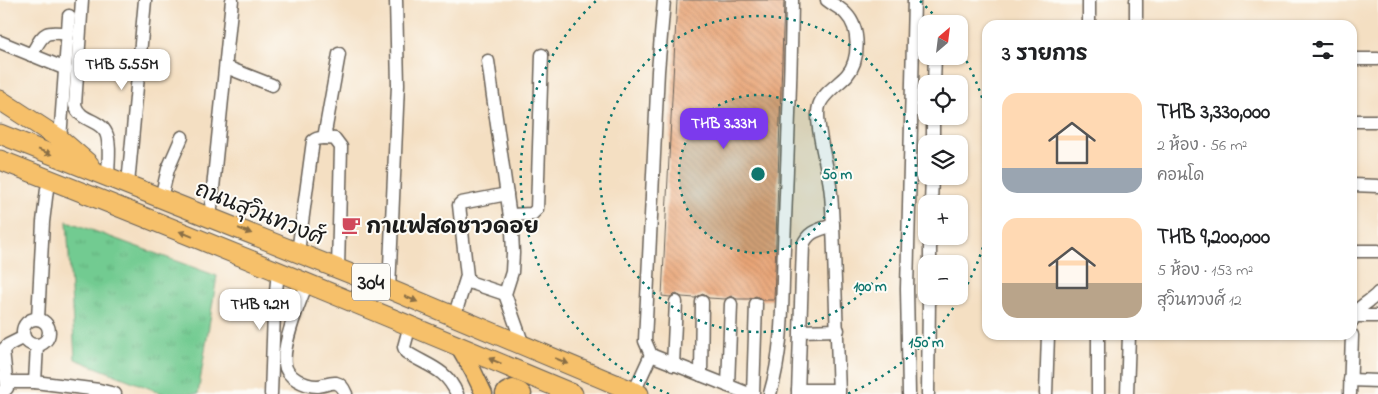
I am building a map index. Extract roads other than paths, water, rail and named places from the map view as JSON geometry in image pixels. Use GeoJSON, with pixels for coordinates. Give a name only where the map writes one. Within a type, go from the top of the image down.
{"type":"FeatureCollection","features":[{"type":"Feature","properties":{"kind":"highway"},"geometry":{"type":"LineString","coordinates":[[0,100],[60,139],[105,176]]}},
{"type":"Feature","properties":{"kind":"highway","name":"ถนนสุวินทวงศ์"},"geometry":{"type":"LineString","coordinates":[[0,134],[298,252],[637,393]]}},
{"type":"Feature","properties":{"kind":"highway","name":"304"},"geometry":{"type":"LineString","coordinates":[[0,160],[278,271],[572,394]]}},
{"type":"Feature","properties":{"kind":"highway"},"geometry":{"type":"LineString","coordinates":[[0,174],[47,189],[110,203]]}},
{"type":"Feature","properties":{"kind":"main road"},"geometry":{"type":"LineString","coordinates":[[458,345],[473,370],[484,394]]}},
{"type":"Feature","properties":{"kind":"main road"},"geometry":{"type":"LineString","coordinates":[[504,394],[513,388],[523,394]]}},
{"type":"Feature","properties":{"kind":"street"},"geometry":{"type":"LineString","coordinates":[[82,0],[75,105],[79,114],[101,126],[106,132],[108,139],[105,176]]}},
{"type":"Feature","properties":{"kind":"street"},"geometry":{"type":"LineString","coordinates":[[128,184],[145,0]]}},
{"type":"Feature","properties":{"kind":"street"},"geometry":{"type":"LineString","coordinates":[[210,218],[232,0]]}},
{"type":"Feature","properties":{"kind":"street"},"geometry":{"type":"LineString","coordinates":[[389,289],[398,85],[396,0]]}},
{"type":"Feature","properties":{"kind":"street"},"geometry":{"type":"LineString","coordinates":[[637,393],[651,356],[645,341],[658,71],[664,0]]}},
{"type":"Feature","properties":{"kind":"street"},"geometry":{"type":"LineString","coordinates":[[770,394],[777,364],[781,316],[792,0]]}},
{"type":"Feature","properties":{"kind":"street"},"geometry":{"type":"LineString","coordinates":[[827,0],[846,14],[853,26],[856,38],[854,64],[848,74],[819,105],[818,117],[831,187],[834,224],[839,392],[798,392],[804,245],[810,233],[834,224]]}},
{"type":"Feature","properties":{"kind":"street"},"geometry":{"type":"LineString","coordinates":[[909,394],[908,250],[914,0]]}},
{"type":"Feature","properties":{"kind":"street"},"geometry":{"type":"LineString","coordinates":[[1089,0],[1089,20]]}},
{"type":"Feature","properties":{"kind":"street"},"geometry":{"type":"LineString","coordinates":[[1136,0],[1136,20]]}},
{"type":"Feature","properties":{"kind":"street"},"geometry":{"type":"LineString","coordinates":[[60,139],[66,70],[68,16]]}},
{"type":"Feature","properties":{"kind":"street"},"geometry":{"type":"LineString","coordinates":[[31,55],[45,34],[50,31],[68,34]]}},
{"type":"Feature","properties":{"kind":"street"},"geometry":{"type":"LineString","coordinates":[[0,42],[66,70]]}},
{"type":"Feature","properties":{"kind":"street"},"geometry":{"type":"LineString","coordinates":[[324,138],[339,54]]}},
{"type":"Feature","properties":{"kind":"street"},"geometry":{"type":"LineString","coordinates":[[510,215],[532,214],[537,209],[542,55]]}},
{"type":"Feature","properties":{"kind":"street"},"geometry":{"type":"LineString","coordinates":[[1357,59],[1378,59]]}},
{"type":"Feature","properties":{"kind":"street"},"geometry":{"type":"LineString","coordinates":[[488,61],[510,215],[513,262],[505,294],[523,345]]}},
{"type":"Feature","properties":{"kind":"street"},"geometry":{"type":"LineString","coordinates":[[226,67],[272,85]]}},
{"type":"Feature","properties":{"kind":"street"},"geometry":{"type":"LineString","coordinates":[[912,74],[918,75]]}},
{"type":"Feature","properties":{"kind":"street"},"geometry":{"type":"LineString","coordinates":[[1357,122],[1378,121]]}},
{"type":"Feature","properties":{"kind":"street"},"geometry":{"type":"LineString","coordinates":[[911,134],[918,136]]}},
{"type":"Feature","properties":{"kind":"street"},"geometry":{"type":"LineString","coordinates":[[161,198],[168,169],[182,137]]}},
{"type":"Feature","properties":{"kind":"street"},"geometry":{"type":"LineString","coordinates":[[298,252],[312,147],[316,139],[335,139],[341,147],[338,269]]}},
{"type":"Feature","properties":{"kind":"street"},"geometry":{"type":"LineString","coordinates":[[1357,185],[1378,186]]}},
{"type":"Feature","properties":{"kind":"street"},"geometry":{"type":"LineString","coordinates":[[38,319],[43,222],[47,189]]}},
{"type":"Feature","properties":{"kind":"street"},"geometry":{"type":"LineString","coordinates":[[454,317],[467,276],[459,205],[461,203],[507,194]]}},
{"type":"Feature","properties":{"kind":"street"},"geometry":{"type":"LineString","coordinates":[[908,250],[924,255]]}},
{"type":"Feature","properties":{"kind":"street"},"geometry":{"type":"LineString","coordinates":[[1357,251],[1378,251]]}},
{"type":"Feature","properties":{"kind":"street"},"geometry":{"type":"LineString","coordinates":[[271,394],[274,313],[278,271]]}},
{"type":"Feature","properties":{"kind":"street"},"geometry":{"type":"LineString","coordinates":[[466,281],[505,294]]}},
{"type":"Feature","properties":{"kind":"street"},"geometry":{"type":"LineString","coordinates":[[306,283],[287,345],[284,363],[287,372],[293,378],[314,386],[336,383],[340,385],[346,394]]}},
{"type":"Feature","properties":{"kind":"street"},"geometry":{"type":"LineString","coordinates":[[1357,310],[1378,293]]}},
{"type":"Feature","properties":{"kind":"street"},"geometry":{"type":"LineString","coordinates":[[673,365],[676,302]]}},
{"type":"Feature","properties":{"kind":"street"},"geometry":{"type":"LineString","coordinates":[[701,376],[702,302]]}},
{"type":"Feature","properties":{"kind":"street"},"geometry":{"type":"LineString","coordinates":[[728,386],[731,304]]}},
{"type":"Feature","properties":{"kind":"street"},"geometry":{"type":"LineString","coordinates":[[651,356],[751,394],[756,304]]}},
{"type":"Feature","properties":{"kind":"street"},"geometry":{"type":"LineString","coordinates":[[928,394],[930,305]]}},
{"type":"Feature","properties":{"kind":"street"},"geometry":{"type":"LineString","coordinates":[[1357,316],[1378,316]]}},
{"type":"Feature","properties":{"kind":"street"},"geometry":{"type":"LineString","coordinates":[[38,319],[48,327],[49,334],[46,340],[36,345],[30,344],[24,337],[23,332],[27,322],[38,319]]}},
{"type":"Feature","properties":{"kind":"street"},"geometry":{"type":"LineString","coordinates":[[410,325],[404,347],[406,352],[444,373],[454,386],[457,394]]}},
{"type":"Feature","properties":{"kind":"street"},"geometry":{"type":"LineString","coordinates":[[800,331],[838,330]]}},
{"type":"Feature","properties":{"kind":"street"},"geometry":{"type":"LineString","coordinates":[[24,337],[2,350],[4,387],[35,382],[99,390],[115,394]]}},
{"type":"Feature","properties":{"kind":"street"},"geometry":{"type":"LineString","coordinates":[[1046,394],[1048,340]]}},
{"type":"Feature","properties":{"kind":"street"},"geometry":{"type":"LineString","coordinates":[[1098,340],[1098,394]]}},
{"type":"Feature","properties":{"kind":"street"},"geometry":{"type":"LineString","coordinates":[[1127,394],[1129,340]]}},
{"type":"Feature","properties":{"kind":"street"},"geometry":{"type":"LineString","coordinates":[[1350,394],[1352,340]]}},
{"type":"Feature","properties":{"kind":"street"},"geometry":{"type":"LineString","coordinates":[[35,382],[36,345]]}},
{"type":"Feature","properties":{"kind":"street"},"geometry":{"type":"LineString","coordinates":[[1350,380],[1378,381]]}},
{"type":"Feature","properties":{"kind":"place","name":"กาแฟสดชาวดอย"},"geometry":{"type":"Point","coordinates":[351,225]}}]}
